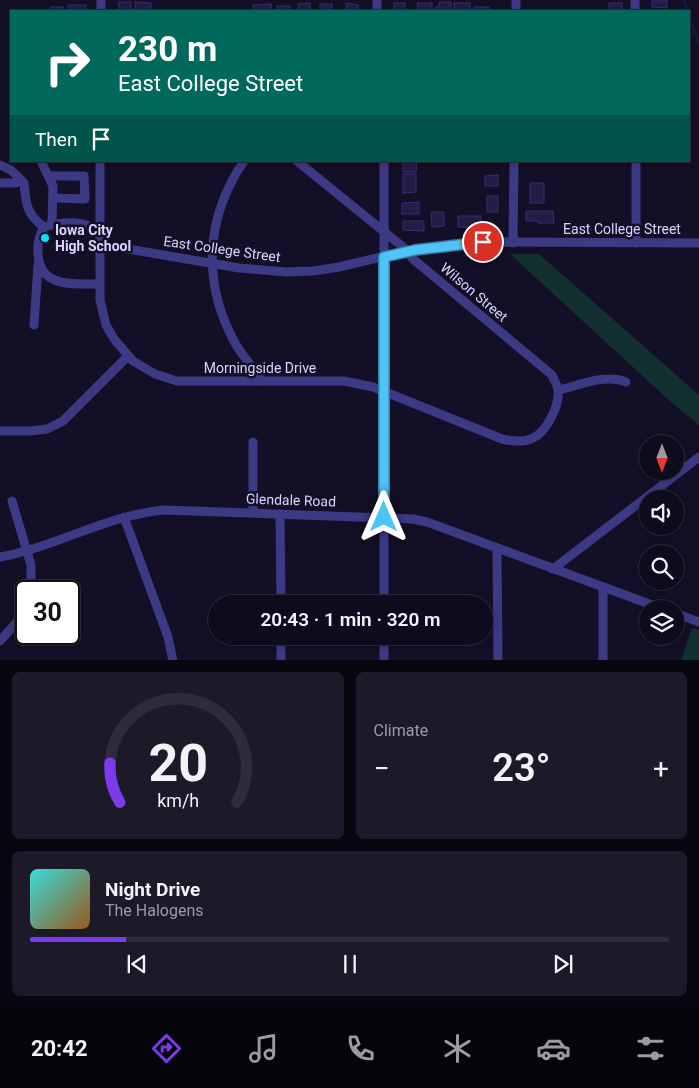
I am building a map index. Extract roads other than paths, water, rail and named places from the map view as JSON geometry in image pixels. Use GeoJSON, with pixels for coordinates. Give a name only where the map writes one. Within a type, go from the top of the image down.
{"type":"FeatureCollection","features":[{"type":"Feature","properties":{"kind":"street"},"geometry":{"type":"LineString","coordinates":[[34,325],[39,235],[48,226],[53,198],[53,186],[42,162]]}},
{"type":"Feature","properties":{"kind":"street","name":"Morningside Drive"},"geometry":{"type":"LineString","coordinates":[[100,162],[100,300],[106,325],[114,339],[128,356],[150,371],[177,381],[344,381],[373,387],[486,434],[502,439],[523,441],[533,438],[547,425],[556,404],[558,390]]}},
{"type":"Feature","properties":{"kind":"street"},"geometry":{"type":"LineString","coordinates":[[243,162],[222,202],[213,236],[211,263],[215,289],[227,326],[236,344],[262,381]]}},
{"type":"Feature","properties":{"kind":"street","name":"Wilson Street"},"geometry":{"type":"LineString","coordinates":[[298,162],[550,373],[556,382],[558,390]]}},
{"type":"Feature","properties":{"kind":"street"},"geometry":{"type":"LineString","coordinates":[[384,162],[384,595]]}},
{"type":"Feature","properties":{"kind":"street"},"geometry":{"type":"LineString","coordinates":[[513,243],[514,162]]}},
{"type":"Feature","properties":{"kind":"street"},"geometry":{"type":"LineString","coordinates":[[636,162],[636,243]]}},
{"type":"Feature","properties":{"kind":"street"},"geometry":{"type":"LineString","coordinates":[[0,165],[11,170],[24,183],[29,214],[48,226],[86,224],[99,233]]}},
{"type":"Feature","properties":{"kind":"street"},"geometry":{"type":"LineString","coordinates":[[49,176],[84,176],[84,198],[53,198]]}},
{"type":"Feature","properties":{"kind":"street"},"geometry":{"type":"LineString","coordinates":[[0,184],[16,183],[20,179]]}},
{"type":"Feature","properties":{"kind":"street","name":"East College Street"},"geometry":{"type":"LineString","coordinates":[[99,244],[263,271],[286,272],[313,271],[339,267],[406,251],[473,243],[699,242]]}},
{"type":"Feature","properties":{"kind":"street"},"geometry":{"type":"LineString","coordinates":[[38,264],[43,273],[52,279],[64,283],[99,284]]}},
{"type":"Feature","properties":{"kind":"street"},"geometry":{"type":"LineString","coordinates":[[0,431],[47,429],[63,422],[128,356]]}},
{"type":"Feature","properties":{"kind":"street"},"geometry":{"type":"LineString","coordinates":[[558,390],[608,379],[626,382]]}},
{"type":"Feature","properties":{"kind":"street"},"geometry":{"type":"LineString","coordinates":[[253,442],[253,513]]}},
{"type":"Feature","properties":{"kind":"street"},"geometry":{"type":"LineString","coordinates":[[553,569],[699,457]]}},
{"type":"Feature","properties":{"kind":"street"},"geometry":{"type":"LineString","coordinates":[[12,501],[31,565],[31,580]]}},
{"type":"Feature","properties":{"kind":"street","name":"Glendale Road"},"geometry":{"type":"LineString","coordinates":[[0,556],[27,550],[124,517],[164,510],[413,519],[427,522],[639,600]]}},
{"type":"Feature","properties":{"kind":"street"},"geometry":{"type":"LineString","coordinates":[[280,514],[281,595]]}},
{"type":"Feature","properties":{"kind":"street"},"geometry":{"type":"LineString","coordinates":[[124,517],[168,638],[173,660]]}},
{"type":"Feature","properties":{"kind":"street"},"geometry":{"type":"LineString","coordinates":[[497,548],[498,660]]}},
{"type":"Feature","properties":{"kind":"street"},"geometry":{"type":"LineString","coordinates":[[602,587],[603,660]]}},
{"type":"Feature","properties":{"kind":"street"},"geometry":{"type":"LineString","coordinates":[[0,641],[15,624]]}},
{"type":"Feature","properties":{"kind":"street"},"geometry":{"type":"LineString","coordinates":[[281,645],[281,660]]}},
{"type":"Feature","properties":{"kind":"street"},"geometry":{"type":"LineString","coordinates":[[384,645],[384,660]]}},
{"type":"Feature","properties":{"kind":"waterway"},"geometry":{"type":"LineString","coordinates":[[684,0],[687,10]]}},
{"type":"Feature","properties":{"kind":"waterway"},"geometry":{"type":"LineString","coordinates":[[690,19],[699,44]]}},
{"type":"Feature","properties":{"kind":"place","name":"Iowa City High School"},"geometry":{"type":"Point","coordinates":[45,238]}}]}
